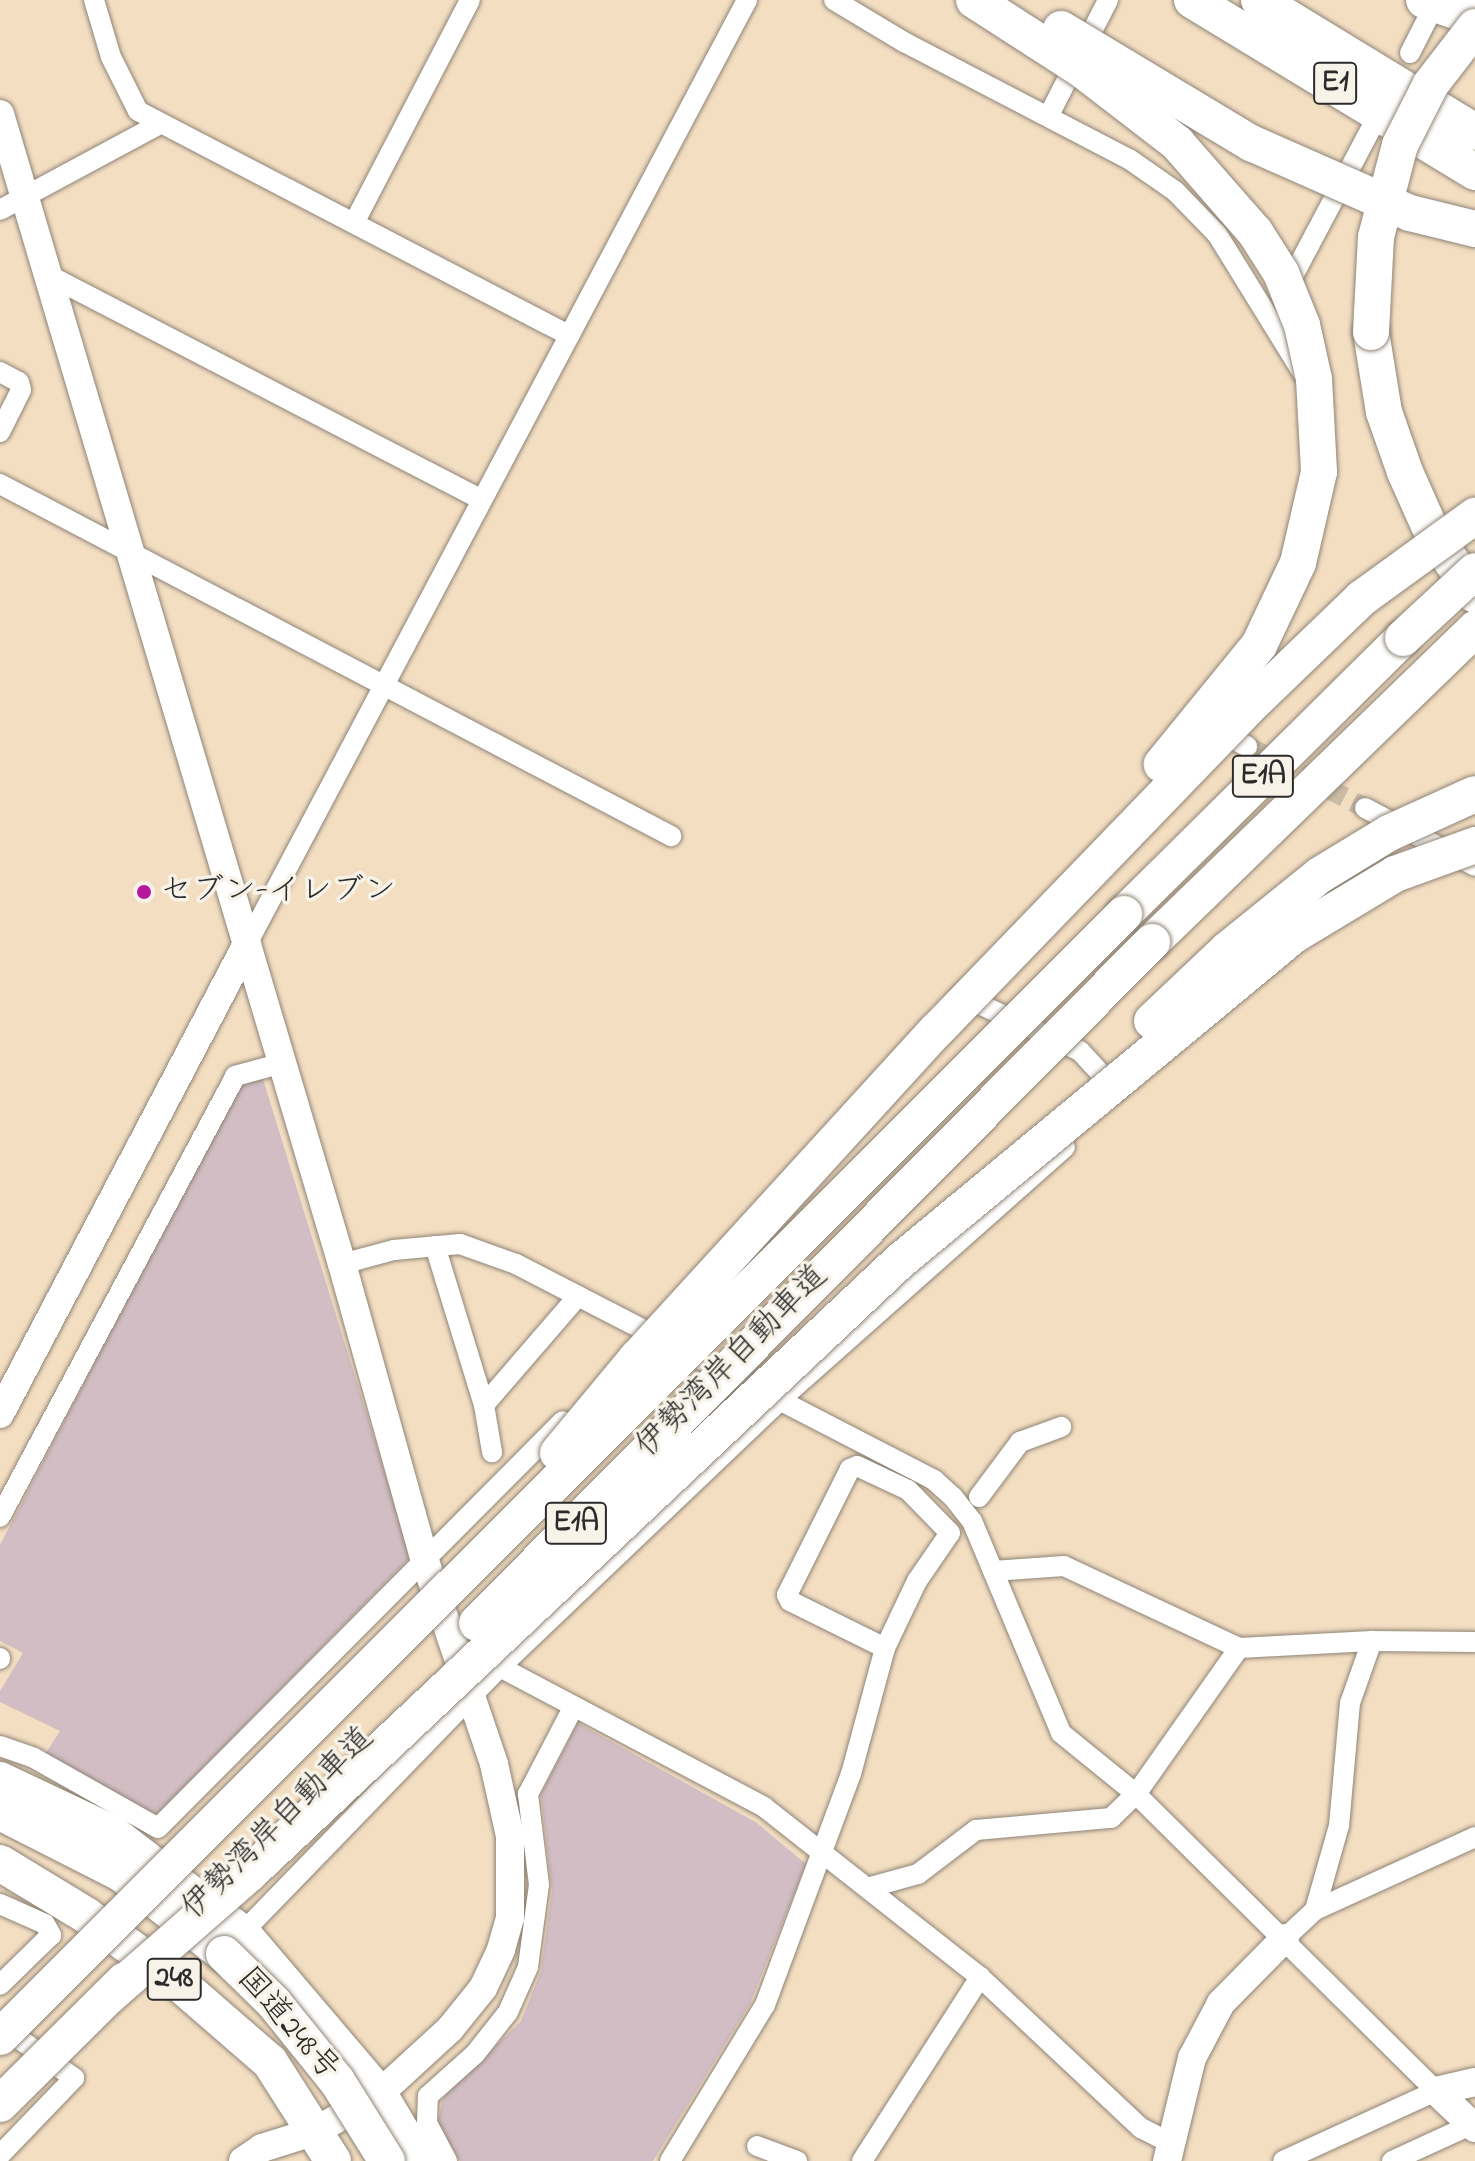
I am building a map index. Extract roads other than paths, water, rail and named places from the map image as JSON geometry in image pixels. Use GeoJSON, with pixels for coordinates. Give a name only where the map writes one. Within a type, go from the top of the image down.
{"type":"FeatureCollection","features":[{"type":"Feature","properties":{"kind":"highway"},"geometry":{"type":"LineString","coordinates":[[411,1628],[637,1358],[936,1031],[1222,696],[1259,645],[1298,563],[1319,472],[1314,379],[1302,325],[1281,273],[1255,232],[1177,143],[1081,69],[974,0]]}},
{"type":"Feature","properties":{"kind":"highway"},"geometry":{"type":"LineString","coordinates":[[1013,0],[1251,143],[1410,213],[1475,229]]}},
{"type":"Feature","properties":{"kind":"highway","name":"E1"},"geometry":{"type":"LineString","coordinates":[[1192,0],[1475,172]]}},
{"type":"Feature","properties":{"kind":"highway","name":"E1"},"geometry":{"type":"LineString","coordinates":[[1259,0],[1475,132]]}},
{"type":"Feature","properties":{"kind":"highway"},"geometry":{"type":"LineString","coordinates":[[1426,10],[1475,18]]}},
{"type":"Feature","properties":{"kind":"highway"},"geometry":{"type":"LineString","coordinates":[[1475,27],[1431,84],[1400,145],[1376,237],[1371,332],[1384,412],[1405,472],[1433,535],[1475,595]]}},
{"type":"Feature","properties":{"kind":"highway"},"geometry":{"type":"LineString","coordinates":[[936,1031],[1362,598],[1475,516]]}},
{"type":"Feature","properties":{"kind":"highway","name":"伊勢湾岸自動車道"},"geometry":{"type":"LineString","coordinates":[[0,2037],[1124,914],[1403,638],[1475,571]]}},
{"type":"Feature","properties":{"kind":"highway","name":"伊勢湾岸自動車道"},"geometry":{"type":"LineString","coordinates":[[0,2104],[1152,942],[1475,629]]}},
{"type":"Feature","properties":{"kind":"highway"},"geometry":{"type":"LineString","coordinates":[[108,1997],[250,1873],[1258,923],[1320,875],[1389,833],[1475,794]]}},
{"type":"Feature","properties":{"kind":"highway"},"geometry":{"type":"LineString","coordinates":[[900,1261],[1294,935],[1395,874],[1475,845]]}},
{"type":"Feature","properties":{"kind":"highway","name":"248"},"geometry":{"type":"LineString","coordinates":[[0,1780],[112,1833],[225,1952],[379,2094],[419,2161]]}},
{"type":"Feature","properties":{"kind":"highway","name":"国道248号"},"geometry":{"type":"LineString","coordinates":[[0,1812],[122,1874],[225,1952],[274,2003],[337,2081],[387,2161]]}},
{"type":"Feature","properties":{"kind":"highway","name":"国道248号"},"geometry":{"type":"LineString","coordinates":[[0,1836],[225,1952],[363,2161]]}},
{"type":"Feature","properties":{"kind":"highway","name":"248"},"geometry":{"type":"LineString","coordinates":[[0,1863],[87,1916],[173,1978],[270,2062],[324,2146]]}},
{"type":"Feature","properties":{"kind":"street"},"geometry":{"type":"LineString","coordinates":[[94,0],[124,86],[138,111],[158,125],[569,335]]}},
{"type":"Feature","properties":{"kind":"street"},"geometry":{"type":"LineString","coordinates":[[354,223],[470,0]]}},
{"type":"Feature","properties":{"kind":"street"},"geometry":{"type":"LineString","coordinates":[[0,1414],[747,0]]}},
{"type":"Feature","properties":{"kind":"street"},"geometry":{"type":"LineString","coordinates":[[0,1746],[34,1758],[158,1828],[504,1485],[955,992],[1206,726],[1287,605],[1317,526],[1326,471],[1320,407],[1217,234],[1175,191],[1049,115],[904,42],[834,0]]}},
{"type":"Feature","properties":{"kind":"street"},"geometry":{"type":"LineString","coordinates":[[1049,115],[1108,0]]}},
{"type":"Feature","properties":{"kind":"street"},"geometry":{"type":"LineString","coordinates":[[1410,53],[1426,10]]}},
{"type":"Feature","properties":{"kind":"street"},"geometry":{"type":"LineString","coordinates":[[0,114],[12,204],[50,276],[342,1264],[425,1561],[494,1764],[510,1836],[510,1918],[483,1988],[450,2029],[324,2146],[291,2161]]}},
{"type":"Feature","properties":{"kind":"street"},"geometry":{"type":"LineString","coordinates":[[12,204],[158,125]]}},
{"type":"Feature","properties":{"kind":"street"},"geometry":{"type":"LineString","coordinates":[[1270,319],[1372,127]]}},
{"type":"Feature","properties":{"kind":"street"},"geometry":{"type":"LineString","coordinates":[[50,276],[481,499]]}},
{"type":"Feature","properties":{"kind":"street"},"geometry":{"type":"LineString","coordinates":[[0,372],[19,382],[21,390],[0,432]]}},
{"type":"Feature","properties":{"kind":"street"},"geometry":{"type":"LineString","coordinates":[[0,484],[671,836]]}},
{"type":"Feature","properties":{"kind":"street"},"geometry":{"type":"LineString","coordinates":[[1206,726],[1247,746]]}},
{"type":"Feature","properties":{"kind":"street"},"geometry":{"type":"LineString","coordinates":[[1365,808],[1475,866]]}},
{"type":"Feature","properties":{"kind":"street"},"geometry":{"type":"LineString","coordinates":[[225,1952],[471,1694],[780,1400],[1122,1096],[1080,1051],[955,992]]}},
{"type":"Feature","properties":{"kind":"street"},"geometry":{"type":"LineString","coordinates":[[0,1517],[235,1076],[283,1063]]}},
{"type":"Feature","properties":{"kind":"street"},"geometry":{"type":"LineString","coordinates":[[342,1264],[460,1244],[516,1264],[934,1480],[972,1521],[1061,1733],[1136,1794],[1472,2123],[1392,2161]]}},
{"type":"Feature","properties":{"kind":"street"},"geometry":{"type":"LineString","coordinates":[[435,1246],[484,1405],[492,1452]]}},
{"type":"Feature","properties":{"kind":"street"},"geometry":{"type":"LineString","coordinates":[[484,1405],[578,1296]]}},
{"type":"Feature","properties":{"kind":"street"},"geometry":{"type":"LineString","coordinates":[[979,1497],[1020,1442],[1061,1427]]}},
{"type":"Feature","properties":{"kind":"street"},"geometry":{"type":"LineString","coordinates":[[670,2161],[765,2005],[851,1774],[885,1648],[917,1581],[950,1533],[908,1490],[857,1466],[850,1469],[787,1595],[790,1601],[885,1648]]}},
{"type":"Feature","properties":{"kind":"street"},"geometry":{"type":"LineString","coordinates":[[993,1571],[1064,1566],[1239,1648],[1372,1641],[1475,1642]]}},
{"type":"Feature","properties":{"kind":"street"},"geometry":{"type":"LineString","coordinates":[[1315,1910],[1339,1826],[1350,1703],[1372,1641]]}},
{"type":"Feature","properties":{"kind":"street"},"geometry":{"type":"LineString","coordinates":[[871,1887],[918,1874],[976,1830],[1111,1818],[1136,1794],[1239,1648]]}},
{"type":"Feature","properties":{"kind":"street"},"geometry":{"type":"LineString","coordinates":[[500,1667],[764,1807],[871,1887],[980,1977],[1087,2081],[1168,2152],[1192,2058],[1221,2003],[1315,1910],[1475,1837]]}},
{"type":"Feature","properties":{"kind":"street"},"geometry":{"type":"LineString","coordinates":[[447,2161],[427,2123],[428,2096],[475,2054],[500,2022],[528,1967],[539,1885],[528,1794],[574,1706]]}},
{"type":"Feature","properties":{"kind":"street"},"geometry":{"type":"LineString","coordinates":[[0,1904],[45,1924],[51,1935],[0,1985]]}},
{"type":"Feature","properties":{"kind":"street"},"geometry":{"type":"LineString","coordinates":[[862,2161],[980,1977]]}},
{"type":"Feature","properties":{"kind":"street"},"geometry":{"type":"LineString","coordinates":[[0,2025],[74,2078],[0,2155]]}},
{"type":"Feature","properties":{"kind":"street"},"geometry":{"type":"LineString","coordinates":[[1293,2159],[1475,2082]]}},
{"type":"Feature","properties":{"kind":"street"},"geometry":{"type":"LineString","coordinates":[[243,2161],[262,2148],[324,2146]]}},
{"type":"Feature","properties":{"kind":"street"},"geometry":{"type":"LineString","coordinates":[[757,2146],[797,2161]]}},
{"type":"Feature","properties":{"kind":"tunnel"},"geometry":{"type":"LineString","coordinates":[[1247,746],[1365,808]]}},
{"type":"Feature","properties":{"kind":"place","name":"セブン-イレブン"},"geometry":{"type":"Point","coordinates":[144,892]}}]}
